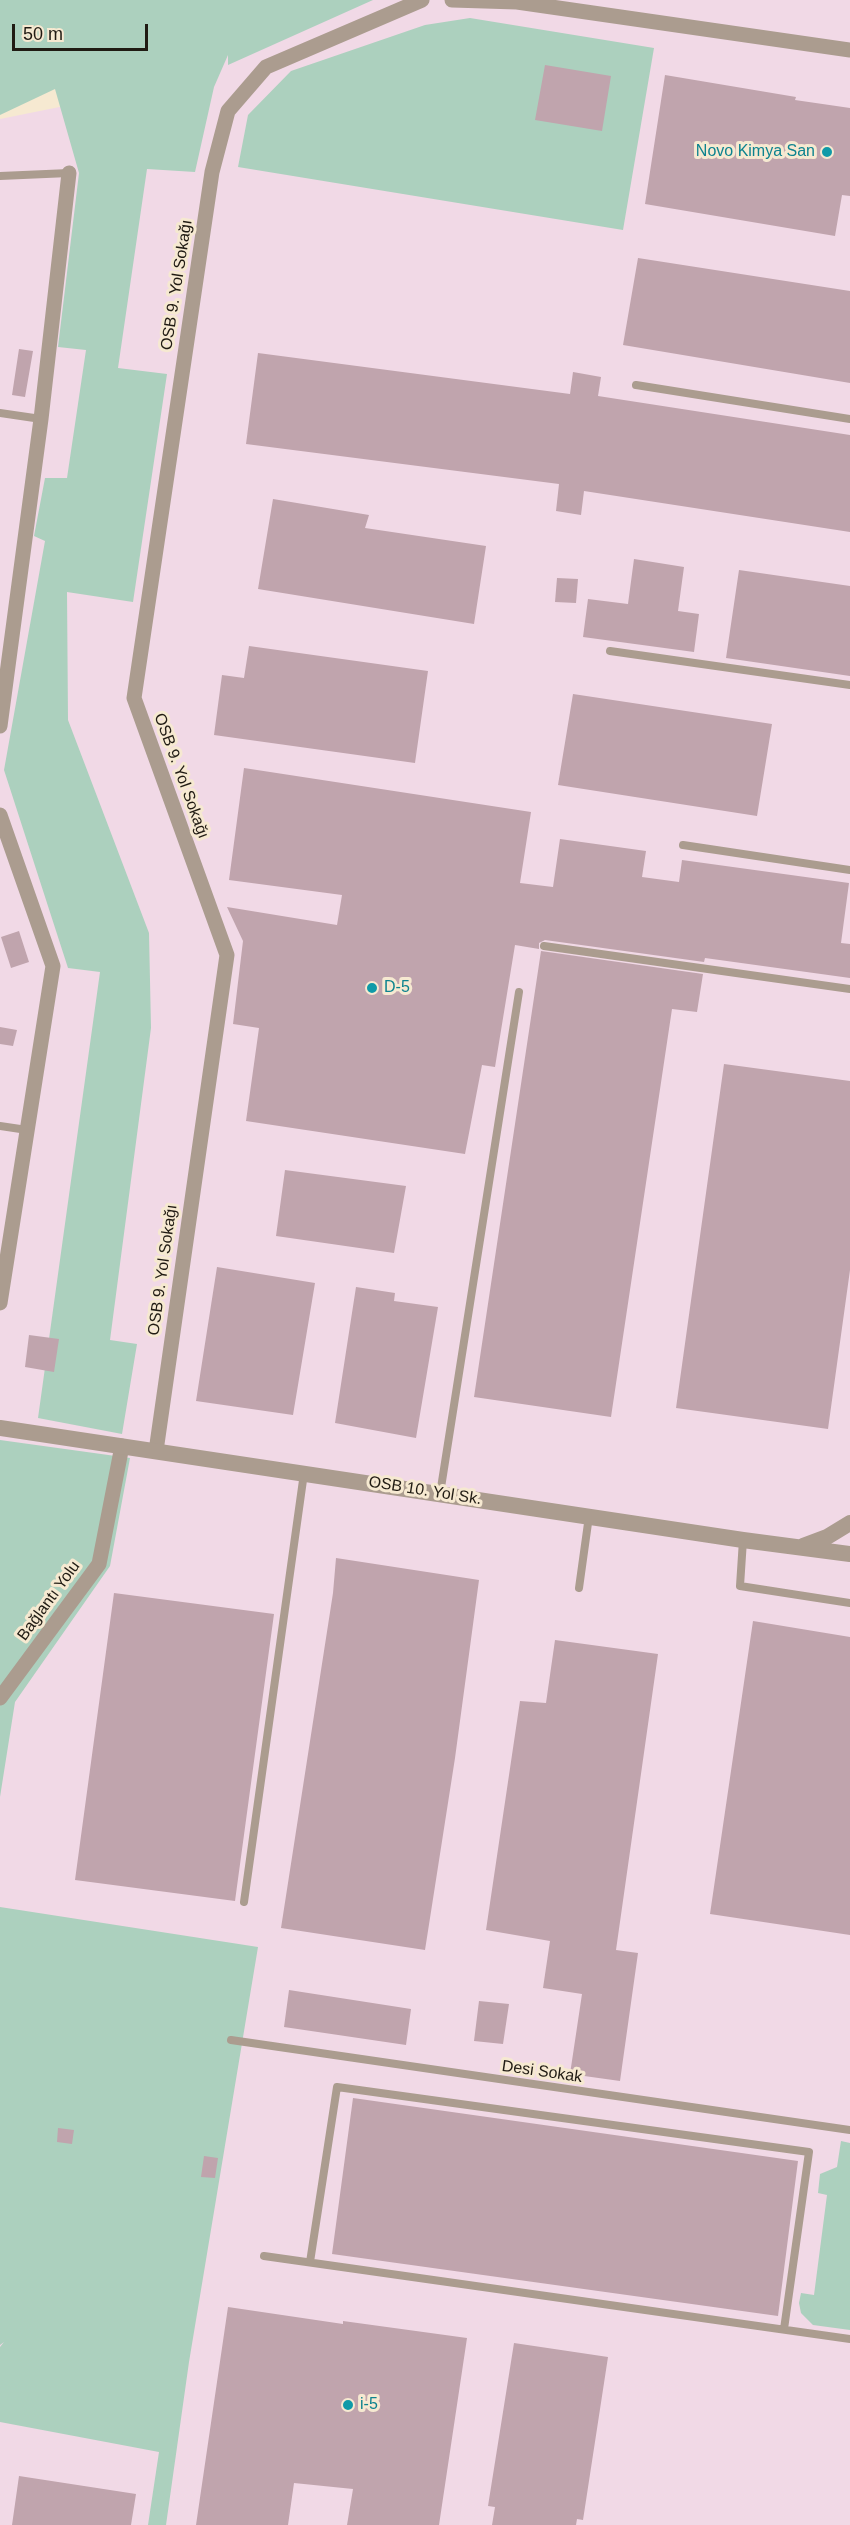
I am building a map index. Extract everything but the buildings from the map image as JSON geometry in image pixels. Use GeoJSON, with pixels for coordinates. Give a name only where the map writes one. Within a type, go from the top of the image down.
{"type":"FeatureCollection","features":[{"type":"Feature","properties":{"kind":"street","name":"OSB 9. Yol Sokağı"},"geometry":{"type":"LineString","coordinates":[[156,1451],[226,954],[134,698],[212,172],[228,111],[266,67],[422,0]]}},
{"type":"Feature","properties":{"kind":"street"},"geometry":{"type":"LineString","coordinates":[[452,0],[517,2],[850,50]]}},
{"type":"Feature","properties":{"kind":"street"},"geometry":{"type":"LineString","coordinates":[[0,726],[41,419],[69,173]]}},
{"type":"Feature","properties":{"kind":"street"},"geometry":{"type":"LineString","coordinates":[[0,815],[54,966],[0,1303]]}},
{"type":"Feature","properties":{"kind":"street","name":"OSB 10. Yol Sk."},"geometry":{"type":"LineString","coordinates":[[0,1428],[743,1540],[850,1554]]}},
{"type":"Feature","properties":{"kind":"street","name":"Bağlantı Yolu"},"geometry":{"type":"LineString","coordinates":[[0,1698],[99,1564],[122,1446]]}},
{"type":"Feature","properties":{"kind":"street"},"geometry":{"type":"LineString","coordinates":[[798,1547],[827,1537],[850,1522]]}},
{"type":"Feature","properties":{"kind":"lane"},"geometry":{"type":"LineString","coordinates":[[0,176],[69,173]]}},
{"type":"Feature","properties":{"kind":"lane"},"geometry":{"type":"LineString","coordinates":[[636,385],[850,419]]}},
{"type":"Feature","properties":{"kind":"lane"},"geometry":{"type":"LineString","coordinates":[[0,413],[41,419]]}},
{"type":"Feature","properties":{"kind":"lane"},"geometry":{"type":"LineString","coordinates":[[610,651],[850,685]]}},
{"type":"Feature","properties":{"kind":"lane"},"geometry":{"type":"LineString","coordinates":[[683,845],[850,870]]}},
{"type":"Feature","properties":{"kind":"lane"},"geometry":{"type":"LineString","coordinates":[[544,946],[850,989]]}},
{"type":"Feature","properties":{"kind":"lane"},"geometry":{"type":"LineString","coordinates":[[440,1494],[519,992]]}},
{"type":"Feature","properties":{"kind":"lane"},"geometry":{"type":"LineString","coordinates":[[0,1126],[27,1130]]}},
{"type":"Feature","properties":{"kind":"lane"},"geometry":{"type":"LineString","coordinates":[[244,1902],[304,1473]]}},
{"type":"Feature","properties":{"kind":"lane"},"geometry":{"type":"LineString","coordinates":[[579,1588],[589,1516]]}},
{"type":"Feature","properties":{"kind":"lane"},"geometry":{"type":"LineString","coordinates":[[743,1540],[740,1586],[850,1603]]}},
{"type":"Feature","properties":{"kind":"lane","name":"Desi Sokak"},"geometry":{"type":"LineString","coordinates":[[231,2040],[850,2130]]}},
{"type":"Feature","properties":{"kind":"lane"},"geometry":{"type":"LineString","coordinates":[[310,2262],[338,2087],[809,2152],[784,2329]]}},
{"type":"Feature","properties":{"kind":"lane"},"geometry":{"type":"LineString","coordinates":[[264,2256],[850,2339]]}},
{"type":"Feature","properties":{"kind":"shaded area"},"geometry":{"type":"Polygon","coordinates":[[[317,0],[850,0],[850,2525],[0,2525],[0,119],[154,88],[317,0]]]}},
{"type":"Feature","properties":{"kind":"green space"},"geometry":{"type":"Polygon","coordinates":[[[0,0],[373,0],[228,65],[228,55],[214,87],[195,172],[147,169],[118,368],[167,374],[133,602],[67,592],[68,720],[149,933],[151,1028],[110,1340],[137,1344],[122,1434],[38,1418],[100,972],[68,968],[4,770],[45,541],[34,536],[45,478],[67,478],[86,350],[58,347],[79,173],[55,89],[0,115],[0,0]]]}},
{"type":"Feature","properties":{"kind":"green space"},"geometry":{"type":"Polygon","coordinates":[[[470,18],[654,48],[623,230],[238,167],[248,115],[291,71],[425,25],[470,18]]]}},
{"type":"Feature","properties":{"kind":"green space"},"geometry":{"type":"Polygon","coordinates":[[[0,1440],[130,1458],[110,1566],[15,1702],[0,1797],[0,1440]]]}},
{"type":"Feature","properties":{"kind":"green space"},"geometry":{"type":"Polygon","coordinates":[[[0,1907],[258,1947],[189,2362],[166,2525],[148,2525],[159,2452],[0,2422],[0,2347],[4,2342],[0,2345],[0,1907]]]}},
{"type":"Feature","properties":{"kind":"green space"},"geometry":{"type":"Polygon","coordinates":[[[841,2141],[850,2143],[850,2330],[813,2325],[801,2313],[799,2303],[801,2293],[814,2295],[827,2195],[818,2193],[820,2174],[837,2167],[841,2141]]]}},
{"type":"Feature","properties":{"kind":"place","name":"Novo Kimya San"},"geometry":{"type":"Point","coordinates":[827,152]}},
{"type":"Feature","properties":{"kind":"place","name":"D-5"},"geometry":{"type":"Point","coordinates":[372,988]}},
{"type":"Feature","properties":{"kind":"place","name":"i-5"},"geometry":{"type":"Point","coordinates":[348,2405]}}]}
